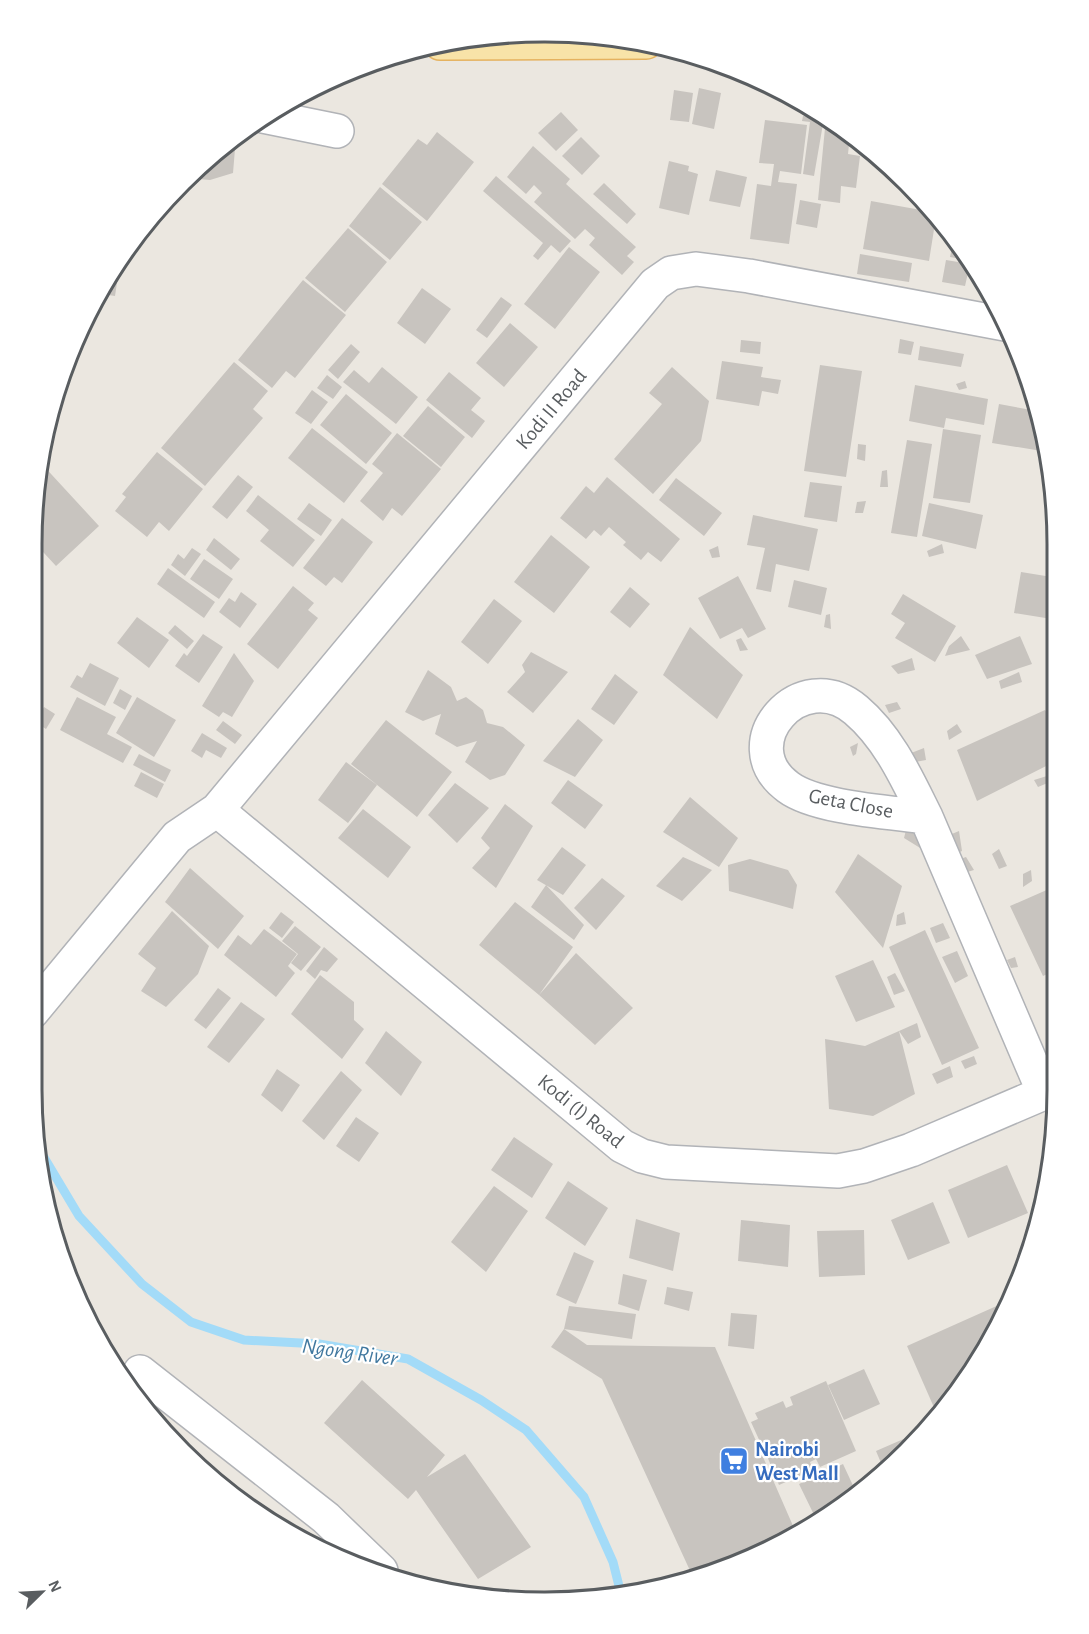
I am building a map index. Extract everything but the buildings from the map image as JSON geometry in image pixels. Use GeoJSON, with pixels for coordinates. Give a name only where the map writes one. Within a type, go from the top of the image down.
{"type":"FeatureCollection","features":[{"type":"Feature","properties":{"kind":"main road"},"geometry":{"type":"LineString","coordinates":[[525,43],[558,42]]}},
{"type":"Feature","properties":{"kind":"street"},"geometry":{"type":"LineString","coordinates":[[278,119],[337,131]]}},
{"type":"Feature","properties":{"kind":"street","name":"Kodi II Road"},"geometry":{"type":"LineString","coordinates":[[42,1000],[177,837],[217,810],[655,284],[671,273],[696,269],[749,276],[995,322]]}},
{"type":"Feature","properties":{"kind":"street","name":"Geta Close"},"geometry":{"type":"LineString","coordinates":[[926,817],[853,807],[807,797],[790,789],[772,769],[767,754],[766,740],[779,715],[797,700],[814,696],[832,698],[855,709],[874,728],[905,774],[926,817],[1047,1081]]}},
{"type":"Feature","properties":{"kind":"street","name":"Kodi (I) Road"},"geometry":{"type":"LineString","coordinates":[[217,810],[622,1146],[642,1156],[694,1165],[838,1171],[864,1166],[911,1150],[1047,1092]]}},
{"type":"Feature","properties":{"kind":"street"},"geometry":{"type":"LineString","coordinates":[[140,1372],[327,1518],[370,1560]]}},
{"type":"Feature","properties":{"kind":"waterway","name":"Ngong River"},"geometry":{"type":"LineString","coordinates":[[47,1163],[79,1216],[142,1284],[191,1322],[244,1340],[319,1344],[408,1359],[481,1400],[526,1430],[584,1497],[613,1562],[619,1586]]}},
{"type":"Feature","properties":{"kind":"place","name":"Nairobi West Mall"},"geometry":{"type":"Point","coordinates":[734,1461]}}]}
